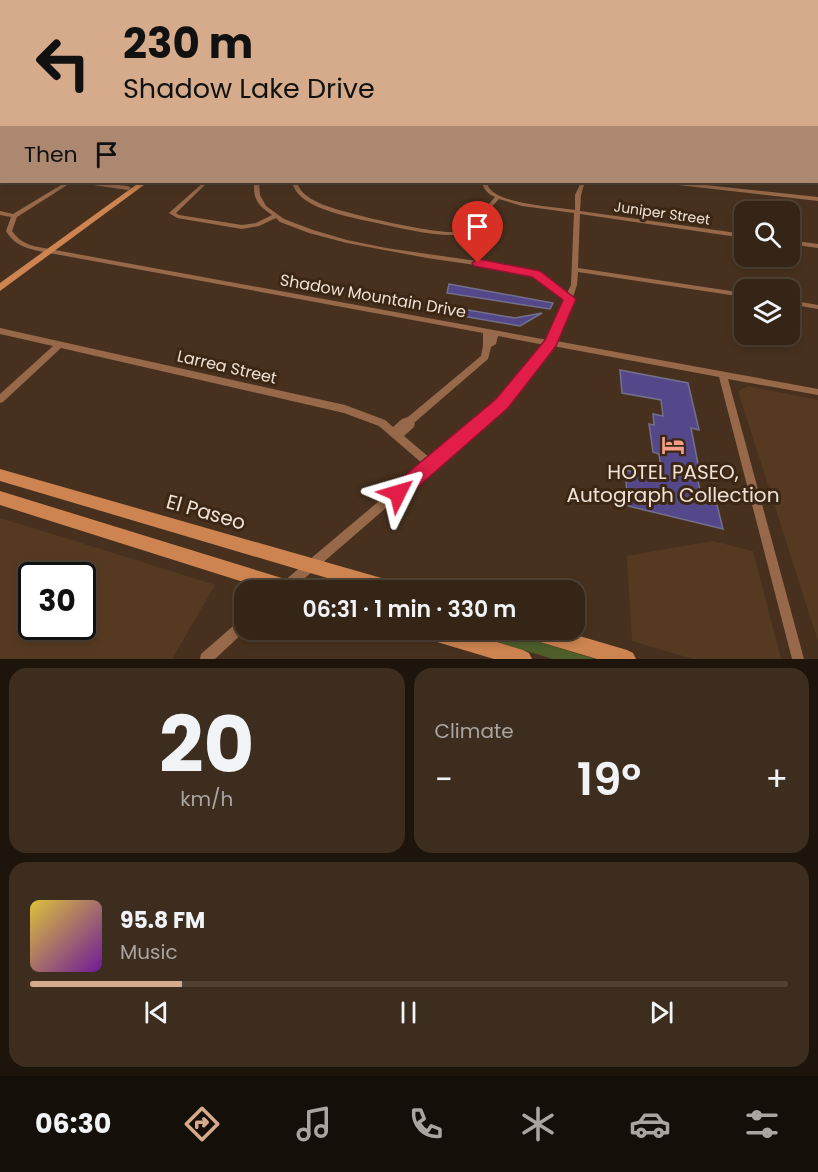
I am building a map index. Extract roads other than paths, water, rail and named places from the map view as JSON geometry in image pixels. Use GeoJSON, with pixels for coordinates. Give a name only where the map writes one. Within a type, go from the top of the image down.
{"type":"FeatureCollection","features":[{"type":"Feature","properties":{"kind":"street"},"geometry":{"type":"LineString","coordinates":[[0,213],[14,216],[67,183]]}},
{"type":"Feature","properties":{"kind":"street"},"geometry":{"type":"LineString","coordinates":[[93,183],[128,188]]}},
{"type":"Feature","properties":{"kind":"street"},"geometry":{"type":"LineString","coordinates":[[0,288],[136,183]]}},
{"type":"Feature","properties":{"kind":"street"},"geometry":{"type":"LineString","coordinates":[[0,282],[143,183]]}},
{"type":"Feature","properties":{"kind":"street"},"geometry":{"type":"LineString","coordinates":[[205,183],[172,213],[177,216],[242,227],[256,225],[275,216]]}},
{"type":"Feature","properties":{"kind":"street"},"geometry":{"type":"LineString","coordinates":[[258,183],[256,190],[258,199],[264,207],[275,216],[299,228],[336,239],[536,273],[570,299]]}},
{"type":"Feature","properties":{"kind":"street"},"geometry":{"type":"LineString","coordinates":[[295,183],[295,187],[301,194],[321,207],[373,221],[451,234],[465,233],[471,229],[476,219],[498,197],[486,189],[484,183]]}},
{"type":"Feature","properties":{"kind":"street"},"geometry":{"type":"LineString","coordinates":[[297,580],[310,566],[502,404],[551,343],[574,285],[576,213],[578,195],[583,183]]}},
{"type":"Feature","properties":{"kind":"street"},"geometry":{"type":"LineString","coordinates":[[678,183],[818,199]]}},
{"type":"Feature","properties":{"kind":"street","name":"Juniper Street"},"geometry":{"type":"LineString","coordinates":[[498,197],[522,204],[576,213],[734,235]]}},
{"type":"Feature","properties":{"kind":"street","name":"Shadow Mountain Drive"},"geometry":{"type":"LineString","coordinates":[[14,216],[9,231],[14,240],[47,251],[818,392]]}},
{"type":"Feature","properties":{"kind":"street"},"geometry":{"type":"LineString","coordinates":[[800,244],[818,246]]}},
{"type":"Feature","properties":{"kind":"street"},"geometry":{"type":"LineString","coordinates":[[574,269],[734,293]]}},
{"type":"Feature","properties":{"kind":"street"},"geometry":{"type":"LineString","coordinates":[[800,304],[818,307]]}},
{"type":"Feature","properties":{"kind":"street","name":"Larrea Street"},"geometry":{"type":"LineString","coordinates":[[0,331],[345,409],[382,423],[431,465]]}},
{"type":"Feature","properties":{"kind":"street"},"geometry":{"type":"LineString","coordinates":[[395,434],[411,424],[411,420],[485,357],[487,346],[493,342],[491,332]]}},
{"type":"Feature","properties":{"kind":"street"},"geometry":{"type":"LineString","coordinates":[[0,399],[60,344]]}},
{"type":"Feature","properties":{"kind":"street"},"geometry":{"type":"LineString","coordinates":[[723,375],[798,659]]}},
{"type":"Feature","properties":{"kind":"street","name":"El Paseo"},"geometry":{"type":"LineString","coordinates":[[0,475],[364,580]]}},
{"type":"Feature","properties":{"kind":"street"},"geometry":{"type":"LineString","coordinates":[[0,498],[257,580]]}},
{"type":"Feature","properties":{"kind":"street"},"geometry":{"type":"LineString","coordinates":[[206,659],[234,633]]}},
{"type":"Feature","properties":{"kind":"street"},"geometry":{"type":"LineString","coordinates":[[460,640],[523,659]]}},
{"type":"Feature","properties":{"kind":"street"},"geometry":{"type":"LineString","coordinates":[[563,640],[627,659]]}},
{"type":"Feature","properties":{"kind":"place","name":"HOTEL PASEO, Autograph Collection"},"geometry":{"type":"Point","coordinates":[673,445]}}]}
